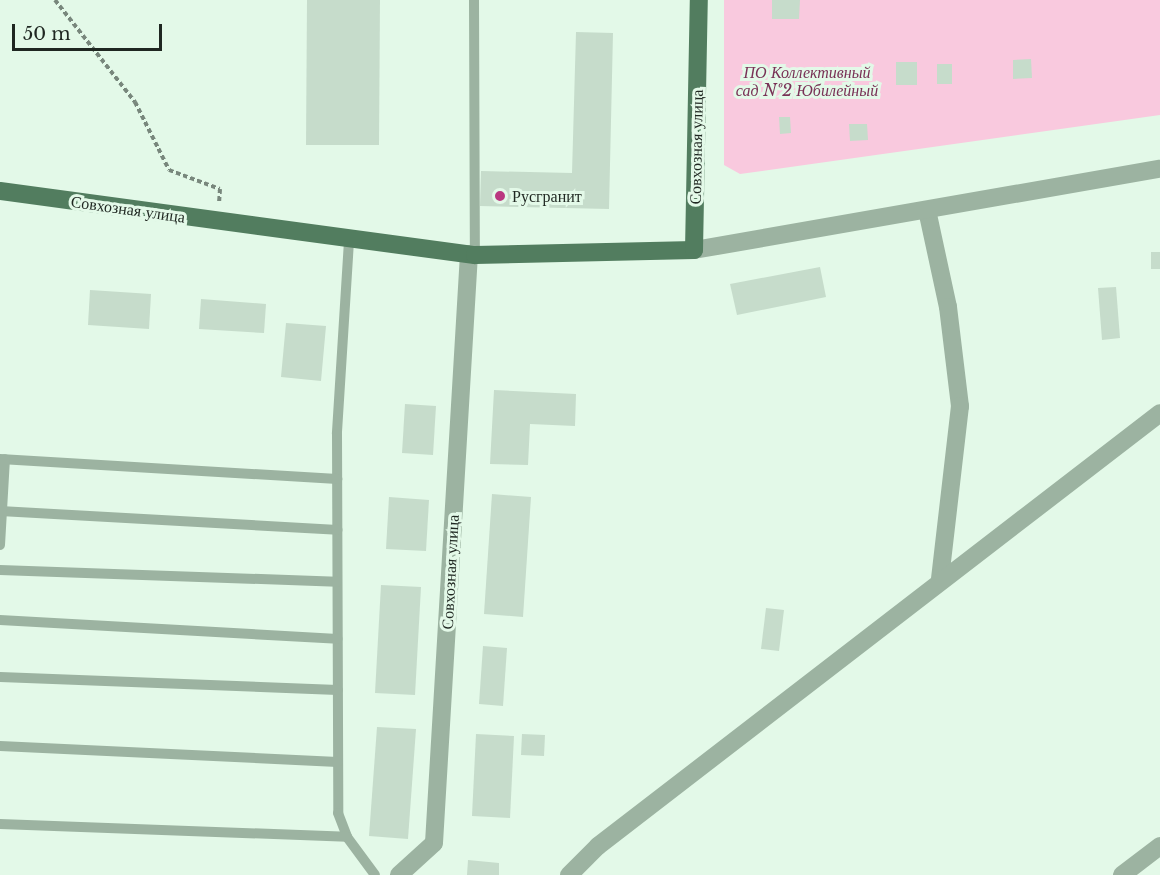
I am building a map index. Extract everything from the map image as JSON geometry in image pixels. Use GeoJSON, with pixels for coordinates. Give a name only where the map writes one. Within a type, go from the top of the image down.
{"type":"FeatureCollection","features":[{"type":"Feature","properties":{"kind":"main road","name":"Совхозная улица"},"geometry":{"type":"LineString","coordinates":[[0,191],[349,241],[472,255],[694,250],[699,0]]}},
{"type":"Feature","properties":{"kind":"street"},"geometry":{"type":"LineString","coordinates":[[694,250],[1160,169]]}},
{"type":"Feature","properties":{"kind":"street"},"geometry":{"type":"LineString","coordinates":[[927,210],[948,307],[960,406],[940,580]]}},
{"type":"Feature","properties":{"kind":"street","name":"Совхозная улица"},"geometry":{"type":"LineString","coordinates":[[399,875],[434,843],[472,255]]}},
{"type":"Feature","properties":{"kind":"street"},"geometry":{"type":"LineString","coordinates":[[569,875],[598,846],[940,580],[1160,413]]}},
{"type":"Feature","properties":{"kind":"street"},"geometry":{"type":"LineString","coordinates":[[1122,875],[1160,846]]}},
{"type":"Feature","properties":{"kind":"lane"},"geometry":{"type":"LineString","coordinates":[[472,255],[474,0]]}},
{"type":"Feature","properties":{"kind":"lane"},"geometry":{"type":"LineString","coordinates":[[349,241],[337,479],[338,813],[346,837],[375,875]]}},
{"type":"Feature","properties":{"kind":"lane"},"geometry":{"type":"LineString","coordinates":[[0,545],[3,459],[337,479]]}},
{"type":"Feature","properties":{"kind":"lane"},"geometry":{"type":"LineString","coordinates":[[2,511],[337,530]]}},
{"type":"Feature","properties":{"kind":"lane"},"geometry":{"type":"LineString","coordinates":[[0,570],[337,582]]}},
{"type":"Feature","properties":{"kind":"lane"},"geometry":{"type":"LineString","coordinates":[[0,620],[338,639]]}},
{"type":"Feature","properties":{"kind":"lane"},"geometry":{"type":"LineString","coordinates":[[0,677],[338,690]]}},
{"type":"Feature","properties":{"kind":"lane"},"geometry":{"type":"LineString","coordinates":[[0,746],[338,762]]}},
{"type":"Feature","properties":{"kind":"lane"},"geometry":{"type":"LineString","coordinates":[[0,824],[346,837]]}},
{"type":"Feature","properties":{"kind":"path"},"geometry":{"type":"LineString","coordinates":[[55,0],[135,102],[169,170],[220,189],[216,221]]}},
{"type":"Feature","properties":{"kind":"green space","name":"ПО Коллективный сад №2 Юбилейный"},"geometry":{"type":"Polygon","coordinates":[[[724,0],[1160,0],[1160,115],[740,174],[724,165],[724,0]]]}},
{"type":"Feature","properties":{"kind":"building"},"geometry":{"type":"Polygon","coordinates":[[[307,0],[380,0],[379,145],[306,145],[307,0]]]}},
{"type":"Feature","properties":{"kind":"building"},"geometry":{"type":"Polygon","coordinates":[[[772,0],[800,0],[799,19],[772,19],[772,0]]]}},
{"type":"Feature","properties":{"kind":"building"},"geometry":{"type":"Polygon","coordinates":[[[576,32],[613,33],[609,209],[480,206],[481,171],[572,173],[576,32]]]}},
{"type":"Feature","properties":{"kind":"building"},"geometry":{"type":"Polygon","coordinates":[[[1031,59],[1032,78],[1013,79],[1013,60],[1031,59]]]}},
{"type":"Feature","properties":{"kind":"building"},"geometry":{"type":"Polygon","coordinates":[[[896,62],[917,62],[917,85],[896,85],[896,62]]]}},
{"type":"Feature","properties":{"kind":"building"},"geometry":{"type":"Polygon","coordinates":[[[937,64],[952,64],[952,84],[937,84],[937,64]]]}},
{"type":"Feature","properties":{"kind":"building"},"geometry":{"type":"Polygon","coordinates":[[[779,117],[790,117],[791,133],[780,134],[779,117]]]}},
{"type":"Feature","properties":{"kind":"building"},"geometry":{"type":"Polygon","coordinates":[[[849,124],[867,124],[868,140],[850,141],[849,124]]]}},
{"type":"Feature","properties":{"kind":"building"},"geometry":{"type":"Polygon","coordinates":[[[1151,252],[1160,252],[1160,269],[1151,269],[1151,252]]]}},
{"type":"Feature","properties":{"kind":"building"},"geometry":{"type":"Polygon","coordinates":[[[820,267],[826,297],[737,315],[730,284],[820,267]]]}},
{"type":"Feature","properties":{"kind":"building"},"geometry":{"type":"Polygon","coordinates":[[[1116,287],[1120,338],[1102,340],[1098,288],[1116,287]]]}},
{"type":"Feature","properties":{"kind":"building"},"geometry":{"type":"Polygon","coordinates":[[[90,290],[151,294],[149,329],[88,325],[90,290]]]}},
{"type":"Feature","properties":{"kind":"building"},"geometry":{"type":"Polygon","coordinates":[[[201,299],[266,304],[264,333],[199,329],[201,299]]]}},
{"type":"Feature","properties":{"kind":"building"},"geometry":{"type":"Polygon","coordinates":[[[286,323],[326,326],[321,381],[281,377],[286,323]]]}},
{"type":"Feature","properties":{"kind":"building"},"geometry":{"type":"Polygon","coordinates":[[[494,390],[576,394],[575,426],[530,424],[528,465],[490,464],[494,390]]]}},
{"type":"Feature","properties":{"kind":"building"},"geometry":{"type":"Polygon","coordinates":[[[405,404],[436,406],[433,455],[402,453],[405,404]]]}},
{"type":"Feature","properties":{"kind":"building"},"geometry":{"type":"Polygon","coordinates":[[[492,494],[531,497],[523,617],[484,614],[492,494]]]}},
{"type":"Feature","properties":{"kind":"building"},"geometry":{"type":"Polygon","coordinates":[[[389,497],[429,500],[426,551],[386,549],[389,497]]]}},
{"type":"Feature","properties":{"kind":"building"},"geometry":{"type":"Polygon","coordinates":[[[381,585],[421,587],[415,695],[375,693],[381,585]]]}},
{"type":"Feature","properties":{"kind":"building"},"geometry":{"type":"Polygon","coordinates":[[[766,608],[784,610],[779,651],[761,649],[766,608]]]}},
{"type":"Feature","properties":{"kind":"building"},"geometry":{"type":"Polygon","coordinates":[[[483,646],[507,648],[503,706],[479,704],[483,646]]]}},
{"type":"Feature","properties":{"kind":"building"},"geometry":{"type":"Polygon","coordinates":[[[377,727],[416,729],[408,839],[369,836],[377,727]]]}},
{"type":"Feature","properties":{"kind":"building"},"geometry":{"type":"Polygon","coordinates":[[[476,734],[514,736],[510,818],[472,816],[476,734]]]}},
{"type":"Feature","properties":{"kind":"building"},"geometry":{"type":"Polygon","coordinates":[[[522,734],[545,735],[544,756],[521,755],[522,734]]]}},
{"type":"Feature","properties":{"kind":"building"},"geometry":{"type":"Polygon","coordinates":[[[468,860],[499,863],[499,875],[467,875],[468,860]]]}},
{"type":"Feature","properties":{"kind":"place","name":"Русгранит"},"geometry":{"type":"Point","coordinates":[500,196]}}]}
